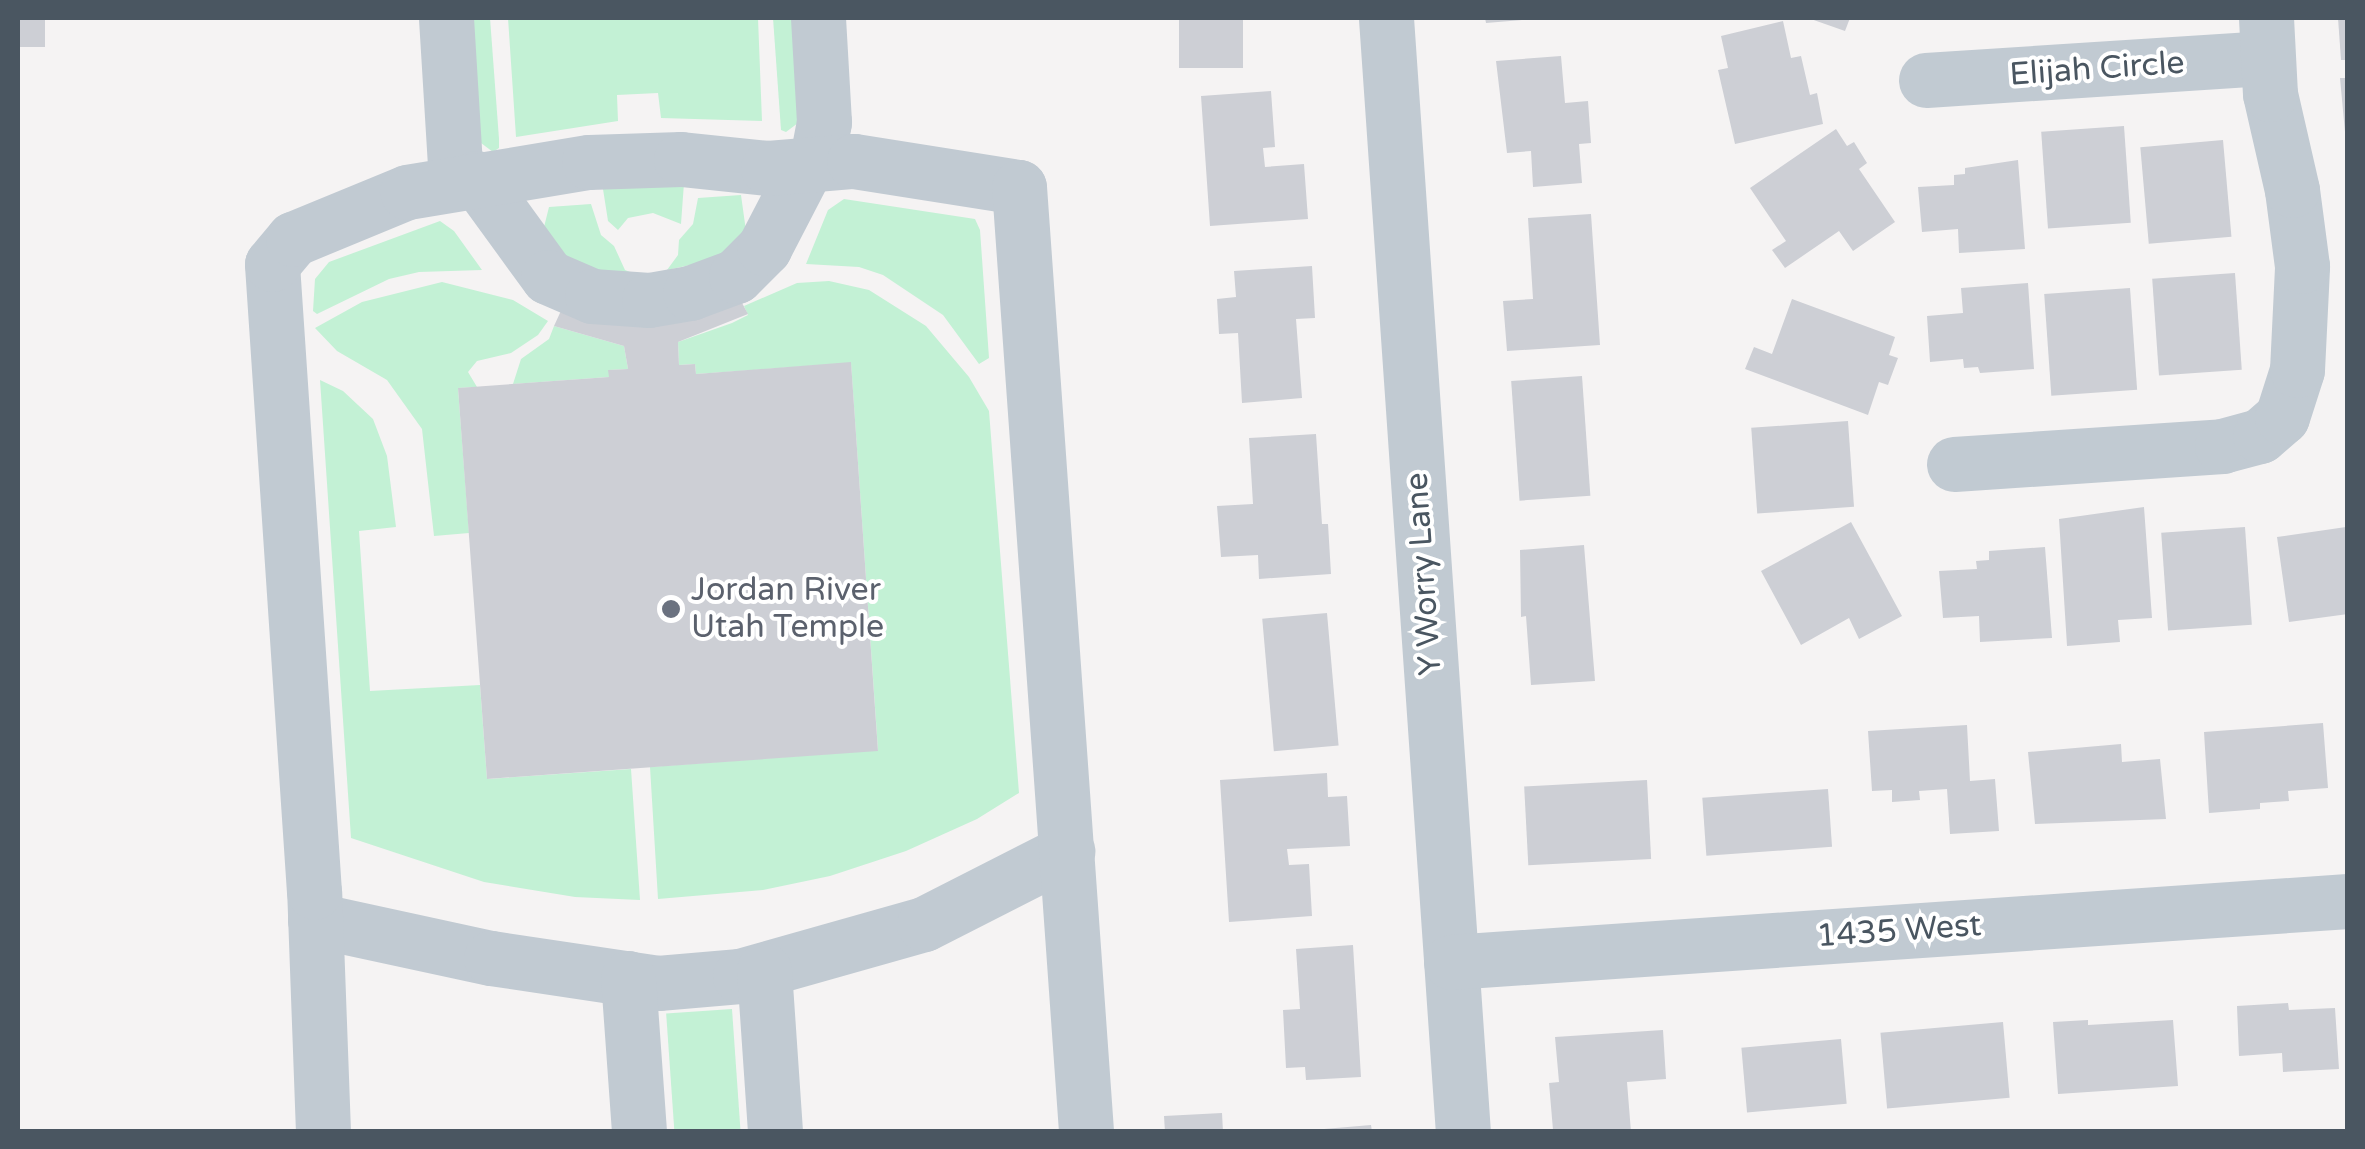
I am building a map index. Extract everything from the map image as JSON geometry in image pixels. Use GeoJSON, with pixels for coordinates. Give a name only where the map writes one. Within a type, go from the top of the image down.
{"type":"FeatureCollection","features":[{"type":"Feature","properties":{"kind":"street"},"geometry":{"type":"LineString","coordinates":[[446,18],[466,180],[548,277],[592,296],[649,300],[690,294],[736,276],[764,248],[811,164],[824,122],[818,18]]}},
{"type":"Feature","properties":{"kind":"street","name":"Y Worry Lane"},"geometry":{"type":"LineString","coordinates":[[1386,18],[1463,1132]]}},
{"type":"Feature","properties":{"kind":"street"},"geometry":{"type":"LineString","coordinates":[[1954,464],[2222,446],[2272,429],[2294,387],[2302,266],[2267,38]]}},
{"type":"Feature","properties":{"kind":"street","name":"Elijah Circle"},"geometry":{"type":"LineString","coordinates":[[1926,80],[2267,38]]}},
{"type":"Feature","properties":{"kind":"street"},"geometry":{"type":"LineString","coordinates":[[323,1132],[315,920],[272,264],[294,239],[407,192],[589,162],[681,159],[768,168],[854,161],[1019,187],[1086,1132]]}},
{"type":"Feature","properties":{"kind":"street"},"geometry":{"type":"LineString","coordinates":[[315,920],[491,958],[658,982],[764,970],[924,924],[1068,851]]}},
{"type":"Feature","properties":{"kind":"street","name":"1435 West"},"geometry":{"type":"LineString","coordinates":[[1451,962],[2348,901]]}},
{"type":"Feature","properties":{"kind":"street"},"geometry":{"type":"LineString","coordinates":[[764,970],[775,1132]]}},
{"type":"Feature","properties":{"kind":"street"},"geometry":{"type":"LineString","coordinates":[[628,978],[639,1132]]}},
{"type":"Feature","properties":{"kind":"green space"},"geometry":{"type":"Polygon","coordinates":[[[467,18],[490,18],[499,139],[499,148],[493,152],[477,140],[467,18]]]}},
{"type":"Feature","properties":{"kind":"green space"},"geometry":{"type":"Polygon","coordinates":[[[508,18],[758,18],[762,121],[661,118],[658,93],[617,95],[618,121],[516,137],[508,18]]]}},
{"type":"Feature","properties":{"kind":"green space"},"geometry":{"type":"Polygon","coordinates":[[[773,18],[798,18],[798,123],[786,132],[781,130],[773,18]]]}},
{"type":"Feature","properties":{"kind":"green space"},"geometry":{"type":"Polygon","coordinates":[[[684,183],[681,224],[653,213],[628,218],[618,230],[608,221],[603,189],[684,183]]]}},
{"type":"Feature","properties":{"kind":"green space"},"geometry":{"type":"Polygon","coordinates":[[[741,195],[746,231],[728,257],[667,270],[678,255],[679,240],[693,224],[698,198],[741,195]]]}},
{"type":"Feature","properties":{"kind":"green space"},"geometry":{"type":"Polygon","coordinates":[[[844,199],[975,219],[980,230],[989,358],[979,364],[943,315],[883,275],[859,267],[806,264],[828,210],[844,199]]]}},
{"type":"Feature","properties":{"kind":"green space"},"geometry":{"type":"Polygon","coordinates":[[[591,204],[601,235],[614,246],[625,270],[635,274],[584,273],[542,235],[549,207],[591,204]]]}},
{"type":"Feature","properties":{"kind":"green space"},"geometry":{"type":"Polygon","coordinates":[[[440,221],[454,231],[482,270],[419,272],[389,279],[317,314],[313,311],[315,279],[329,262],[440,221]]]}},
{"type":"Feature","properties":{"kind":"green space"},"geometry":{"type":"Polygon","coordinates":[[[829,281],[869,290],[926,326],[969,377],[989,411],[1019,793],[977,819],[906,851],[830,876],[763,890],[658,899],[650,767],[878,750],[851,363],[696,374],[695,364],[679,365],[678,342],[732,323],[748,315],[744,306],[797,283],[829,281]]]}},
{"type":"Feature","properties":{"kind":"green space"},"geometry":{"type":"Polygon","coordinates":[[[442,282],[513,300],[548,321],[538,335],[511,353],[477,361],[468,372],[477,387],[458,388],[469,533],[434,536],[422,429],[387,380],[337,351],[315,328],[362,302],[442,282]]]}},
{"type":"Feature","properties":{"kind":"green space"},"geometry":{"type":"Polygon","coordinates":[[[554,326],[624,346],[628,369],[609,370],[609,377],[513,384],[521,359],[549,339],[554,326]]]}},
{"type":"Feature","properties":{"kind":"green space"},"geometry":{"type":"Polygon","coordinates":[[[320,380],[343,391],[373,419],[387,456],[396,527],[359,531],[370,691],[480,685],[487,779],[631,769],[640,900],[575,897],[484,882],[351,838],[320,380]]]}},
{"type":"Feature","properties":{"kind":"green space"},"geometry":{"type":"Polygon","coordinates":[[[732,1009],[741,1131],[674,1132],[666,1014],[732,1009]]]}},
{"type":"Feature","properties":{"kind":"building"},"geometry":{"type":"Polygon","coordinates":[[[18,18],[45,18],[45,47],[18,47],[18,18]]]}},
{"type":"Feature","properties":{"kind":"building"},"geometry":{"type":"Polygon","coordinates":[[[1179,18],[1243,18],[1243,68],[1179,68],[1179,18]]]}},
{"type":"Feature","properties":{"kind":"building"},"geometry":{"type":"Polygon","coordinates":[[[1485,18],[1521,18],[1522,20],[1486,23],[1485,18]]]}},
{"type":"Feature","properties":{"kind":"building"},"geometry":{"type":"Polygon","coordinates":[[[1808,18],[1850,18],[1845,31],[1808,18]]]}},
{"type":"Feature","properties":{"kind":"building"},"geometry":{"type":"Polygon","coordinates":[[[2338,18],[2348,18],[2348,60],[2341,60],[2338,18]]]}},
{"type":"Feature","properties":{"kind":"building"},"geometry":{"type":"Polygon","coordinates":[[[1783,21],[1791,58],[1801,56],[1810,95],[1817,93],[1823,124],[1735,144],[1718,70],[1728,68],[1721,36],[1783,21]]]}},
{"type":"Feature","properties":{"kind":"building"},"geometry":{"type":"Polygon","coordinates":[[[1561,56],[1565,103],[1588,101],[1591,143],[1579,144],[1582,183],[1533,187],[1531,151],[1507,153],[1496,61],[1561,56]]]}},
{"type":"Feature","properties":{"kind":"building"},"geometry":{"type":"Polygon","coordinates":[[[2340,78],[2348,78],[2348,132],[2345,132],[2340,78]]]}},
{"type":"Feature","properties":{"kind":"building"},"geometry":{"type":"Polygon","coordinates":[[[1271,91],[1275,147],[1263,148],[1265,167],[1304,164],[1308,219],[1210,226],[1201,96],[1271,91]]]}},
{"type":"Feature","properties":{"kind":"building"},"geometry":{"type":"Polygon","coordinates":[[[2124,126],[2131,223],[2048,229],[2041,132],[2124,126]]]}},
{"type":"Feature","properties":{"kind":"building"},"geometry":{"type":"Polygon","coordinates":[[[1836,129],[1847,146],[1854,142],[1867,163],[1859,169],[1895,222],[1853,251],[1839,231],[1785,268],[1772,250],[1786,241],[1750,188],[1836,129]]]}},
{"type":"Feature","properties":{"kind":"building"},"geometry":{"type":"Polygon","coordinates":[[[2223,140],[2231,237],[2149,244],[2140,147],[2223,140]]]}},
{"type":"Feature","properties":{"kind":"building"},"geometry":{"type":"Polygon","coordinates":[[[2018,160],[2025,249],[1959,253],[1958,229],[1922,232],[1918,187],[1954,185],[1954,175],[1965,174],[1965,168],[2018,160]]]}},
{"type":"Feature","properties":{"kind":"building"},"geometry":{"type":"Polygon","coordinates":[[[1591,214],[1600,345],[1507,351],[1503,301],[1533,299],[1528,218],[1591,214]]]}},
{"type":"Feature","properties":{"kind":"building"},"geometry":{"type":"Polygon","coordinates":[[[1312,266],[1315,318],[1296,319],[1302,398],[1242,403],[1238,333],[1219,334],[1217,299],[1236,297],[1234,271],[1312,266]]]}},
{"type":"Feature","properties":{"kind":"building"},"geometry":{"type":"Polygon","coordinates":[[[2235,273],[2242,370],[2159,376],[2152,279],[2235,273]]]}},
{"type":"Feature","properties":{"kind":"building"},"geometry":{"type":"Polygon","coordinates":[[[2028,283],[2034,369],[1980,373],[1978,367],[1964,368],[1963,359],[1930,362],[1927,316],[1963,313],[1961,288],[2028,283]]]}},
{"type":"Feature","properties":{"kind":"building"},"geometry":{"type":"Polygon","coordinates":[[[2130,288],[2137,390],[2051,396],[2044,294],[2130,288]]]}},
{"type":"Feature","properties":{"kind":"building","name":"Jordan River Utah Temple"},"geometry":{"type":"Polygon","coordinates":[[[735,290],[748,314],[678,342],[679,365],[695,364],[696,374],[851,362],[878,751],[487,779],[458,388],[609,377],[608,370],[628,369],[624,346],[554,326],[565,302],[735,290]]]}},
{"type":"Feature","properties":{"kind":"building"},"geometry":{"type":"Polygon","coordinates":[[[1792,299],[1895,337],[1889,355],[1898,358],[1888,385],[1879,382],[1868,415],[1745,369],[1754,347],[1772,354],[1792,299]]]}},
{"type":"Feature","properties":{"kind":"building"},"geometry":{"type":"Polygon","coordinates":[[[1582,376],[1590,496],[1520,501],[1511,381],[1582,376]]]}},
{"type":"Feature","properties":{"kind":"building"},"geometry":{"type":"Polygon","coordinates":[[[1848,421],[1854,507],[1757,514],[1751,428],[1848,421]]]}},
{"type":"Feature","properties":{"kind":"building"},"geometry":{"type":"Polygon","coordinates":[[[1316,434],[1322,524],[1328,524],[1331,574],[1259,579],[1258,555],[1221,557],[1217,506],[1253,504],[1249,438],[1316,434]]]}},
{"type":"Feature","properties":{"kind":"building"},"geometry":{"type":"Polygon","coordinates":[[[2144,507],[2152,618],[2118,620],[2120,642],[2067,646],[2059,519],[2144,507]]]}},
{"type":"Feature","properties":{"kind":"building"},"geometry":{"type":"Polygon","coordinates":[[[1851,522],[1902,616],[1859,639],[1849,618],[1801,645],[1761,571],[1851,522]]]}},
{"type":"Feature","properties":{"kind":"building"},"geometry":{"type":"Polygon","coordinates":[[[2245,527],[2252,625],[2168,631],[2161,533],[2245,527]]]}},
{"type":"Feature","properties":{"kind":"building"},"geometry":{"type":"Polygon","coordinates":[[[2346,527],[2348,614],[2289,622],[2277,537],[2346,527]]]}},
{"type":"Feature","properties":{"kind":"building"},"geometry":{"type":"Polygon","coordinates":[[[1584,545],[1595,681],[1531,685],[1526,616],[1521,617],[1520,550],[1584,545]]]}},
{"type":"Feature","properties":{"kind":"building"},"geometry":{"type":"Polygon","coordinates":[[[2045,547],[2052,638],[1980,642],[1979,616],[1943,618],[1939,571],[1977,569],[1976,561],[1989,560],[1989,551],[2045,547]]]}},
{"type":"Feature","properties":{"kind":"building"},"geometry":{"type":"Polygon","coordinates":[[[1327,613],[1339,745],[1274,751],[1262,619],[1327,613]]]}},
{"type":"Feature","properties":{"kind":"building"},"geometry":{"type":"Polygon","coordinates":[[[2323,723],[2328,788],[2288,791],[2289,801],[2260,803],[2260,809],[2209,813],[2204,732],[2323,723]]]}},
{"type":"Feature","properties":{"kind":"building"},"geometry":{"type":"Polygon","coordinates":[[[1967,725],[1970,781],[1995,779],[1999,831],[1950,834],[1947,789],[1919,791],[1920,800],[1892,802],[1892,790],[1872,791],[1868,731],[1967,725]]]}},
{"type":"Feature","properties":{"kind":"building"},"geometry":{"type":"Polygon","coordinates":[[[2121,744],[2122,762],[2160,759],[2166,819],[2035,824],[2028,752],[2121,744]]]}},
{"type":"Feature","properties":{"kind":"building"},"geometry":{"type":"Polygon","coordinates":[[[1327,773],[1328,797],[1347,796],[1350,846],[1287,849],[1289,865],[1309,864],[1312,916],[1229,922],[1220,780],[1327,773]]]}},
{"type":"Feature","properties":{"kind":"building"},"geometry":{"type":"Polygon","coordinates":[[[1647,780],[1651,859],[1528,865],[1524,786],[1647,780]]]}},
{"type":"Feature","properties":{"kind":"building"},"geometry":{"type":"Polygon","coordinates":[[[1828,789],[1832,847],[1706,856],[1702,798],[1828,789]]]}},
{"type":"Feature","properties":{"kind":"building"},"geometry":{"type":"Polygon","coordinates":[[[1353,945],[1361,1077],[1306,1080],[1305,1067],[1286,1068],[1283,1010],[1300,1009],[1296,949],[1353,945]]]}},
{"type":"Feature","properties":{"kind":"building"},"geometry":{"type":"Polygon","coordinates":[[[2288,1003],[2289,1010],[2335,1008],[2339,1069],[2283,1072],[2282,1053],[2239,1056],[2237,1006],[2288,1003]]]}},
{"type":"Feature","properties":{"kind":"building"},"geometry":{"type":"Polygon","coordinates":[[[2088,1020],[2088,1025],[2173,1020],[2178,1086],[2058,1094],[2053,1022],[2088,1020]]]}},
{"type":"Feature","properties":{"kind":"building"},"geometry":{"type":"Polygon","coordinates":[[[2003,1022],[2010,1098],[1887,1108],[1880,1033],[2003,1022]]]}},
{"type":"Feature","properties":{"kind":"building"},"geometry":{"type":"Polygon","coordinates":[[[1663,1030],[1666,1079],[1627,1082],[1631,1132],[1553,1130],[1549,1083],[1559,1082],[1555,1037],[1663,1030]]]}},
{"type":"Feature","properties":{"kind":"building"},"geometry":{"type":"Polygon","coordinates":[[[1841,1039],[1847,1104],[1747,1112],[1741,1048],[1841,1039]]]}},
{"type":"Feature","properties":{"kind":"building"},"geometry":{"type":"Polygon","coordinates":[[[1222,1113],[1223,1132],[1165,1132],[1164,1116],[1222,1113]]]}},
{"type":"Feature","properties":{"kind":"building"},"geometry":{"type":"Polygon","coordinates":[[[1371,1125],[1372,1132],[1324,1129],[1371,1125]]]}},
{"type":"Feature","properties":{"kind":"place","name":"Jordan River Utah Temple"},"geometry":{"type":"Point","coordinates":[671,609]}}]}
